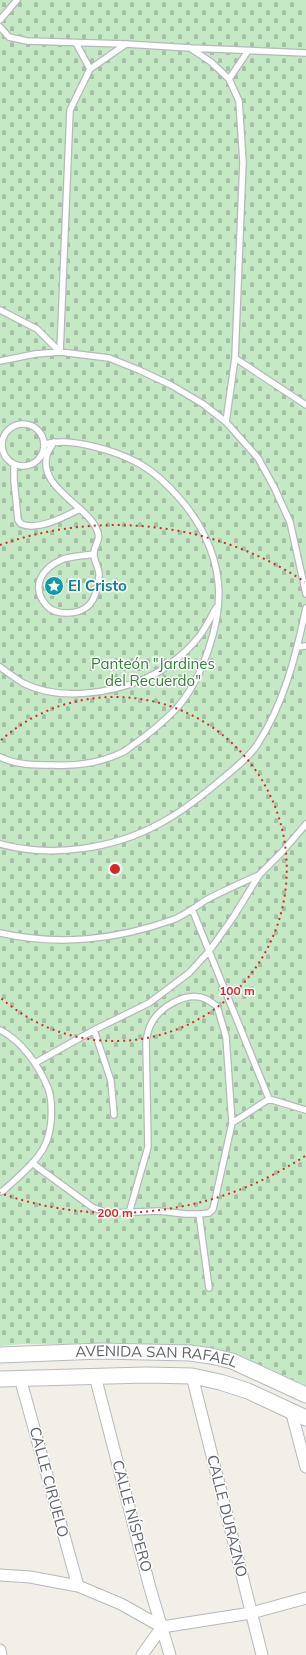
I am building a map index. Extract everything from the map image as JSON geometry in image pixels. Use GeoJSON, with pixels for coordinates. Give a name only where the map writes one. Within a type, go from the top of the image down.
{"type":"FeatureCollection","features":[{"type":"Feature","properties":{"kind":"main road","name":"AVENIDA SAN RAFAEL"},"geometry":{"type":"LineString","coordinates":[[0,1355],[101,1351],[190,1353],[232,1361],[306,1395]]}},
{"type":"Feature","properties":{"kind":"main road","name":"AVENIDA SAN RAFAEL"},"geometry":{"type":"LineString","coordinates":[[0,1379],[95,1376],[192,1376],[220,1382],[248,1391],[306,1418]]}},
{"type":"Feature","properties":{"kind":"street","name":"CALLE NÍSPERO"},"geometry":{"type":"LineString","coordinates":[[95,1376],[150,1588],[170,1655]]}},
{"type":"Feature","properties":{"kind":"street","name":"CALLE DURAZNO"},"geometry":{"type":"LineString","coordinates":[[192,1376],[262,1655]]}},
{"type":"Feature","properties":{"kind":"street","name":"CALLE CIRUELO"},"geometry":{"type":"LineString","coordinates":[[20,1378],[78,1586]]}},
{"type":"Feature","properties":{"kind":"street"},"geometry":{"type":"LineString","coordinates":[[291,1410],[306,1467]]}},
{"type":"Feature","properties":{"kind":"street"},"geometry":{"type":"LineString","coordinates":[[0,1575],[30,1577],[78,1586],[122,1604],[162,1627],[251,1613],[306,1598]]}},
{"type":"Feature","properties":{"kind":"street"},"geometry":{"type":"LineString","coordinates":[[142,1655],[162,1627]]}},
{"type":"Feature","properties":{"kind":"street"},"geometry":{"type":"LineString","coordinates":[[0,1650],[2,1655]]}},
{"type":"Feature","properties":{"kind":"lane"},"geometry":{"type":"LineString","coordinates":[[0,20],[17,0]]}},
{"type":"Feature","properties":{"kind":"lane"},"geometry":{"type":"LineString","coordinates":[[0,27],[9,37],[27,42],[126,44],[306,53]]}},
{"type":"Feature","properties":{"kind":"lane"},"geometry":{"type":"LineString","coordinates":[[76,43],[90,69]]}},
{"type":"Feature","properties":{"kind":"lane"},"geometry":{"type":"LineString","coordinates":[[60,352],[70,110],[90,69],[126,44]]}},
{"type":"Feature","properties":{"kind":"lane"},"geometry":{"type":"LineString","coordinates":[[190,48],[211,62],[229,79],[239,101],[243,162],[235,358],[226,422]]}},
{"type":"Feature","properties":{"kind":"lane"},"geometry":{"type":"LineString","coordinates":[[229,79],[248,51]]}},
{"type":"Feature","properties":{"kind":"lane"},"geometry":{"type":"LineString","coordinates":[[0,306],[2,311],[37,329],[60,352]]}},
{"type":"Feature","properties":{"kind":"lane"},"geometry":{"type":"LineString","coordinates":[[0,361],[35,354],[60,352],[109,358],[171,385],[203,404],[226,422],[258,458],[274,487],[290,522],[306,594]]}},
{"type":"Feature","properties":{"kind":"lane"},"geometry":{"type":"LineString","coordinates":[[235,358],[306,405]]}},
{"type":"Feature","properties":{"kind":"lane"},"geometry":{"type":"LineString","coordinates":[[21,424],[32,426],[41,433],[44,444],[44,451],[40,458],[28,466],[14,465],[6,458],[2,447],[3,436],[11,428],[21,424]]}},
{"type":"Feature","properties":{"kind":"lane"},"geometry":{"type":"LineString","coordinates":[[54,442],[47,455],[46,464],[50,478],[64,496],[95,524],[100,536],[94,554],[99,574],[96,596],[88,607],[74,613],[60,613],[47,606],[40,595],[38,582],[44,571],[61,560],[94,554]]}},
{"type":"Feature","properties":{"kind":"lane"},"geometry":{"type":"LineString","coordinates":[[0,757],[10,762],[36,765],[68,766],[97,762],[121,753],[142,739],[176,709],[194,683],[205,659],[214,629],[219,604],[218,581],[215,563],[206,538],[192,514],[152,471],[128,457],[101,448],[54,442],[44,444]]}},
{"type":"Feature","properties":{"kind":"lane"},"geometry":{"type":"LineString","coordinates":[[14,465],[18,520],[21,524],[32,526],[56,521],[80,509]]}},
{"type":"Feature","properties":{"kind":"lane"},"geometry":{"type":"LineString","coordinates":[[0,667],[23,683],[66,694],[89,694],[120,687],[145,679],[171,664],[198,639],[219,604]]}},
{"type":"Feature","properties":{"kind":"lane"},"geometry":{"type":"LineString","coordinates":[[0,844],[25,849],[55,851],[88,847],[123,839],[158,824],[191,804],[238,766],[257,745],[272,716],[286,683],[298,647],[306,608]]}},
{"type":"Feature","properties":{"kind":"lane"},"geometry":{"type":"LineString","coordinates":[[298,647],[306,646]]}},
{"type":"Feature","properties":{"kind":"lane"},"geometry":{"type":"LineString","coordinates":[[35,1063],[94,1030],[149,1003],[189,973],[210,950],[234,916],[259,875],[282,852],[306,824]]}},
{"type":"Feature","properties":{"kind":"lane"},"geometry":{"type":"LineString","coordinates":[[0,933],[36,939],[68,940],[99,938],[135,931],[173,920],[259,875]]}},
{"type":"Feature","properties":{"kind":"lane"},"geometry":{"type":"LineString","coordinates":[[192,909],[210,950],[269,1099]]}},
{"type":"Feature","properties":{"kind":"lane"},"geometry":{"type":"LineString","coordinates":[[32,1163],[92,1207],[104,1212],[129,1213],[158,1211],[186,1214],[209,1213],[213,1209],[232,1123],[226,1037],[217,1006],[205,999],[194,998],[179,1000],[171,1004],[160,1013],[151,1025],[146,1041],[148,1147],[129,1213]]}},
{"type":"Feature","properties":{"kind":"lane"},"geometry":{"type":"LineString","coordinates":[[0,1030],[24,1049],[35,1063],[49,1089],[52,1106],[48,1137],[41,1151],[32,1163],[3,1191],[0,1192]]}},
{"type":"Feature","properties":{"kind":"lane"},"geometry":{"type":"LineString","coordinates":[[94,1030],[111,1081],[114,1115]]}},
{"type":"Feature","properties":{"kind":"lane"},"geometry":{"type":"LineString","coordinates":[[232,1123],[269,1099],[306,1110]]}},
{"type":"Feature","properties":{"kind":"lane"},"geometry":{"type":"LineString","coordinates":[[199,1214],[209,1288]]}},
{"type":"Feature","properties":{"kind":"green space","name":"Panteón \"Jardines del Recuerdo\""},"geometry":{"type":"Polygon","coordinates":[[[0,0],[306,0],[306,1392],[233,1359],[101,1345],[23,1344],[0,1346],[0,0]]]}},
{"type":"Feature","properties":{"kind":"place","name":"El Cristo"},"geometry":{"type":"Point","coordinates":[54,586]}}]}
